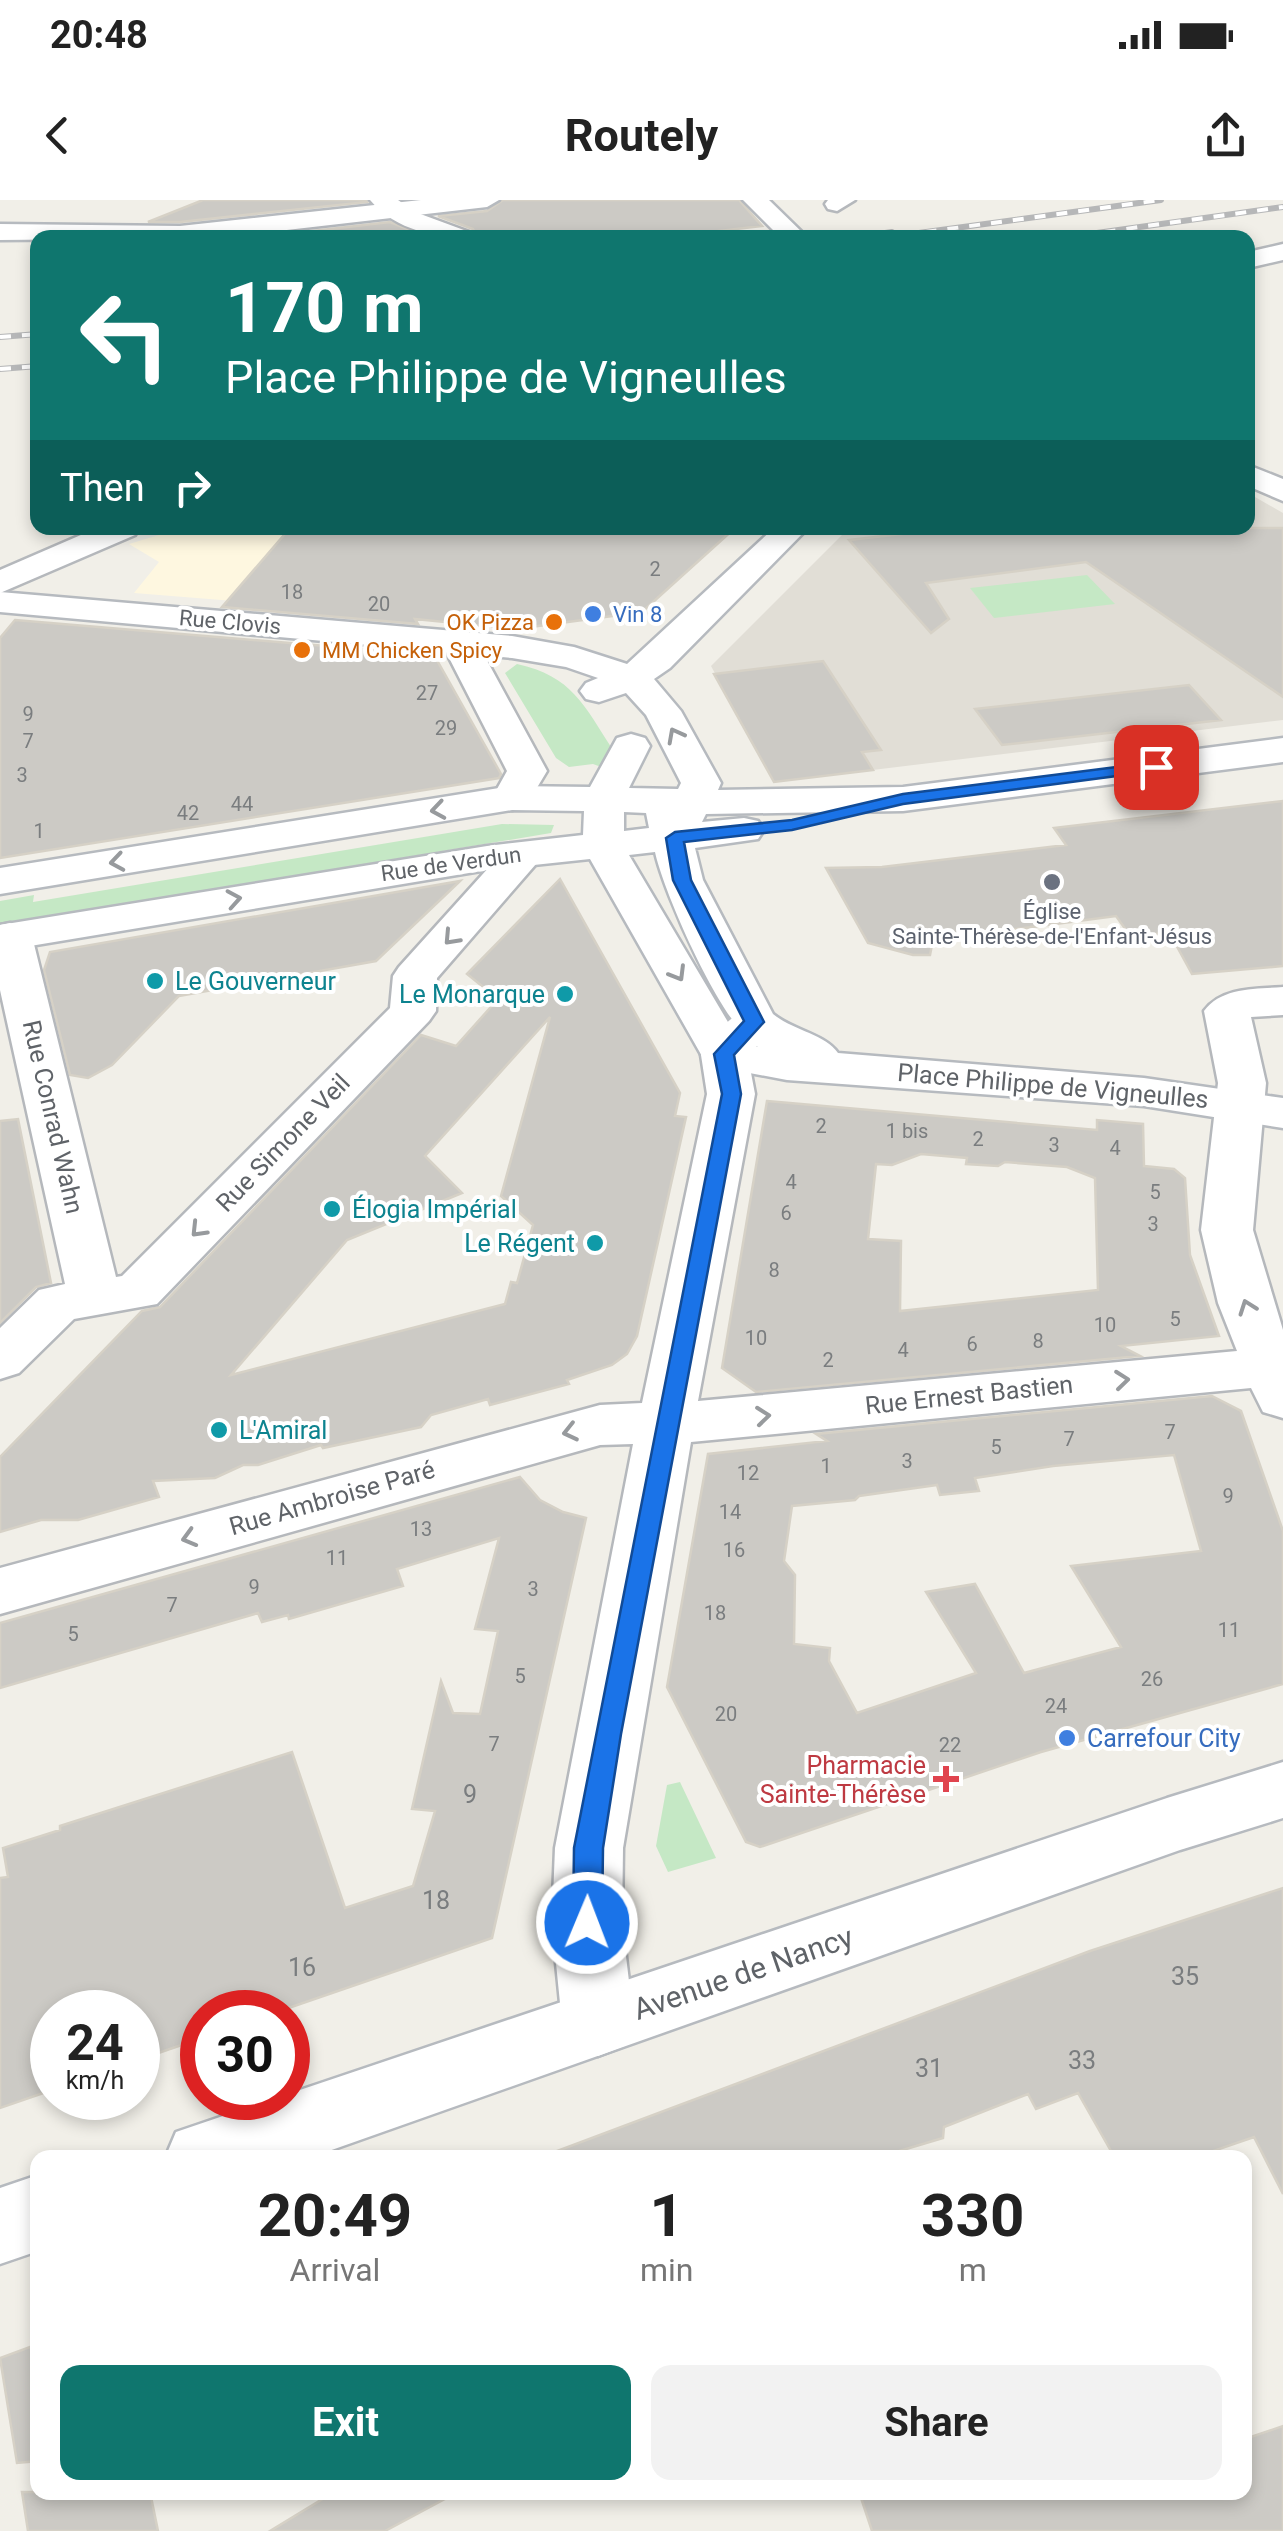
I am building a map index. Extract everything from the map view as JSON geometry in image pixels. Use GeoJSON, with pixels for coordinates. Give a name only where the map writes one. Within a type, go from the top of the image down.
{"type":"FeatureCollection","features":[{"type":"Feature","properties":{"kind":"street"},"geometry":{"type":"LineString","coordinates":[[221,230],[389,205],[487,200]]}},
{"type":"Feature","properties":{"kind":"street"},"geometry":{"type":"LineString","coordinates":[[756,200],[798,230]]}},
{"type":"Feature","properties":{"kind":"street"},"geometry":{"type":"LineString","coordinates":[[788,200],[801,230]]}},
{"type":"Feature","properties":{"kind":"street"},"geometry":{"type":"LineString","coordinates":[[389,205],[445,230]]}},
{"type":"Feature","properties":{"kind":"street"},"geometry":{"type":"LineString","coordinates":[[0,232],[30,233]]}},
{"type":"Feature","properties":{"kind":"street"},"geometry":{"type":"LineString","coordinates":[[1255,271],[1283,252]]}},
{"type":"Feature","properties":{"kind":"street"},"geometry":{"type":"LineString","coordinates":[[1255,478],[1283,492]]}},
{"type":"Feature","properties":{"kind":"street"},"geometry":{"type":"LineString","coordinates":[[2,599],[34,570],[76,545],[103,535]]}},
{"type":"Feature","properties":{"kind":"street"},"geometry":{"type":"LineString","coordinates":[[598,678],[683,636],[694,620],[785,535]]}},
{"type":"Feature","properties":{"kind":"street","name":"Rue Clovis"},"geometry":{"type":"LineString","coordinates":[[2,599],[517,650],[598,678]]}},
{"type":"Feature","properties":{"kind":"street"},"geometry":{"type":"LineString","coordinates":[[460,644],[528,772],[512,798]]}},
{"type":"Feature","properties":{"kind":"street"},"geometry":{"type":"LineString","coordinates":[[598,678],[605,700],[632,746],[650,763],[677,812],[682,880],[739,1038],[732,1094],[666,1422],[588,1848],[587,1923],[598,2022]]}},
{"type":"Feature","properties":{"kind":"street"},"geometry":{"type":"LineString","coordinates":[[598,678],[656,699],[701,783],[677,812]]}},
{"type":"Feature","properties":{"kind":"street"},"geometry":{"type":"LineString","coordinates":[[632,746],[604,798],[603,845],[630,894],[739,1038]]}},
{"type":"Feature","properties":{"kind":"street","name":"Rue de Verdun"},"geometry":{"type":"LineString","coordinates":[[0,881],[512,798],[604,798],[677,812],[792,825],[903,799],[1283,750]]}},
{"type":"Feature","properties":{"kind":"street","name":"Rue de Verdun"},"geometry":{"type":"LineString","coordinates":[[5,937],[603,845],[677,812]]}},
{"type":"Feature","properties":{"kind":"street"},"geometry":{"type":"LineString","coordinates":[[501,861],[630,894]]}},
{"type":"Feature","properties":{"kind":"street","name":"Rue Simone Veil"},"geometry":{"type":"LineString","coordinates":[[0,1360],[58,1303],[138,1291],[414,1010],[415,976],[501,861]]}},
{"type":"Feature","properties":{"kind":"street","name":"Rue Conrad Wahn"},"geometry":{"type":"LineString","coordinates":[[5,937],[94,1297]]}},
{"type":"Feature","properties":{"kind":"street","name":"Place Philippe de Vigneulles"},"geometry":{"type":"LineString","coordinates":[[1262,1109],[1242,1083],[1227,1011],[1242,1004],[1283,1000]]}},
{"type":"Feature","properties":{"kind":"street","name":"Place Philippe de Vigneulles"},"geometry":{"type":"LineString","coordinates":[[739,1038],[787,1066],[1144,1092],[1262,1109]]}},
{"type":"Feature","properties":{"kind":"street"},"geometry":{"type":"LineString","coordinates":[[1262,1109],[1228,1230],[1245,1303],[1277,1382]]}},
{"type":"Feature","properties":{"kind":"street","name":"Rue Ernest Bastien"},"geometry":{"type":"LineString","coordinates":[[666,1422],[1277,1382]]}},
{"type":"Feature","properties":{"kind":"street","name":"Rue Ambroise Paré"},"geometry":{"type":"LineString","coordinates":[[0,1591],[572,1430],[666,1422]]}},
{"type":"Feature","properties":{"kind":"street","name":"Avenue de Nancy"},"geometry":{"type":"LineString","coordinates":[[226,2150],[1167,1826],[1283,1790]]}},
{"type":"Feature","properties":{"kind":"street"},"geometry":{"type":"LineString","coordinates":[[0,2226],[30,2216]]}},
{"type":"Feature","properties":{"kind":"shaded area"},"geometry":{"type":"Polygon","coordinates":[[[1255,497],[1283,513],[1283,720],[774,782],[711,666],[842,535],[1255,535],[1255,497]]]}},
{"type":"Feature","properties":{"kind":"shaded area"},"geometry":{"type":"Polygon","coordinates":[[[159,535],[350,535],[407,581],[259,603],[134,593],[159,562],[129,544],[159,535]]]}},
{"type":"Feature","properties":{"kind":"green space"},"geometry":{"type":"Polygon","coordinates":[[[1087,575],[1115,604],[994,618],[970,588],[1087,575]]]}},
{"type":"Feature","properties":{"kind":"green space"},"geometry":{"type":"Polygon","coordinates":[[[517,664],[551,676],[575,695],[613,750],[604,768],[593,764],[569,767],[556,758],[505,673],[517,664]]]}},
{"type":"Feature","properties":{"kind":"green space"},"geometry":{"type":"Polygon","coordinates":[[[502,824],[554,825],[551,833],[0,925],[0,901],[34,895],[33,902],[502,824]]]}},
{"type":"Feature","properties":{"kind":"green space"},"geometry":{"type":"Polygon","coordinates":[[[680,1782],[716,1858],[668,1872],[656,1846],[667,1785],[680,1782]]]}},
{"type":"Feature","properties":{"kind":"building"},"geometry":{"type":"Polygon","coordinates":[[[203,200],[366,200],[367,202],[148,222],[203,200]]]}},
{"type":"Feature","properties":{"kind":"building"},"geometry":{"type":"Polygon","coordinates":[[[503,200],[739,200],[762,226],[728,230],[474,230],[438,216],[487,211],[503,200]]]}},
{"type":"Feature","properties":{"kind":"building"},"geometry":{"type":"Polygon","coordinates":[[[390,222],[410,230],[322,230],[390,222]]]}},
{"type":"Feature","properties":{"kind":"building"},"geometry":{"type":"Polygon","coordinates":[[[1255,528],[1283,528],[1283,697],[1086,562],[926,583],[949,619],[931,633],[849,540],[893,535],[1255,535],[1255,528]]]}},
{"type":"Feature","properties":{"kind":"building"},"geometry":{"type":"Polygon","coordinates":[[[284,535],[727,535],[642,612],[516,629],[222,607],[284,535]]]}},
{"type":"Feature","properties":{"kind":"building"},"geometry":{"type":"Polygon","coordinates":[[[15,620],[434,655],[501,774],[499,778],[0,858],[0,638],[15,620]]]}},
{"type":"Feature","properties":{"kind":"building"},"geometry":{"type":"Polygon","coordinates":[[[823,661],[881,750],[862,752],[873,770],[774,782],[714,674],[823,661]]]}},
{"type":"Feature","properties":{"kind":"building"},"geometry":{"type":"Polygon","coordinates":[[[1189,685],[1221,720],[1002,745],[975,709],[1189,685]]]}},
{"type":"Feature","properties":{"kind":"building","name":"Église Sainte-Thérèse-de-l'Enfant-Jésus"},"geometry":{"type":"Polygon","coordinates":[[[1283,801],[1283,966],[1192,974],[1169,932],[1131,937],[1116,916],[933,940],[930,955],[913,955],[868,943],[826,868],[882,867],[1066,845],[1054,828],[1283,801]]]}},
{"type":"Feature","properties":{"kind":"building"},"geometry":{"type":"Polygon","coordinates":[[[560,879],[680,1093],[675,1116],[686,1117],[637,1336],[627,1354],[612,1365],[567,1380],[569,1384],[490,1405],[488,1399],[431,1415],[421,1427],[323,1448],[321,1445],[258,1465],[243,1465],[215,1478],[153,1481],[159,1497],[78,1520],[41,1520],[0,1532],[0,1457],[142,1311],[160,1307],[421,1035],[456,1046],[498,999],[467,974],[560,879]],[[550,1017],[425,1156],[462,1193],[347,1240],[231,1375],[505,1304],[511,1282],[517,1283],[533,1225],[501,1196],[550,1017]]]}},
{"type":"Feature","properties":{"kind":"building","name":"Le Gouverneur"},"geometry":{"type":"Polygon","coordinates":[[[460,881],[376,961],[179,996],[112,1065],[88,1078],[70,1075],[44,970],[50,952],[460,881]]]}},
{"type":"Feature","properties":{"kind":"building"},"geometry":{"type":"Polygon","coordinates":[[[767,1101],[1097,1130],[1097,1120],[1143,1124],[1144,1166],[1174,1169],[1185,1178],[1190,1255],[1219,1336],[1121,1346],[1140,1356],[756,1392],[722,1368],[767,1101]],[[921,1154],[892,1165],[876,1164],[868,1239],[901,1241],[900,1311],[1098,1290],[1095,1178],[1067,1167],[1005,1162],[998,1166],[966,1164],[967,1158],[921,1154]]]}},
{"type":"Feature","properties":{"kind":"building"},"geometry":{"type":"Polygon","coordinates":[[[18,1119],[51,1283],[36,1287],[0,1323],[0,1121],[18,1119]]]}},
{"type":"Feature","properties":{"kind":"building"},"geometry":{"type":"Polygon","coordinates":[[[1212,1396],[1241,1411],[1283,1531],[1283,1684],[1041,1752],[760,1847],[746,1842],[667,1687],[708,1454],[827,1441],[816,1434],[1212,1396]],[[1174,1455],[975,1478],[979,1491],[940,1495],[937,1485],[859,1496],[855,1500],[792,1506],[784,1561],[795,1575],[794,1644],[830,1648],[829,1661],[857,1713],[976,1673],[926,1592],[975,1584],[1024,1673],[1121,1647],[1071,1566],[1201,1551],[1174,1455]]]}},
{"type":"Feature","properties":{"kind":"building"},"geometry":{"type":"Polygon","coordinates":[[[520,1477],[540,1500],[586,1518],[492,1938],[310,2001],[310,1990],[180,1990],[180,2046],[160,2052],[160,1990],[30,1990],[30,2098],[0,2108],[0,1878],[8,1877],[3,1848],[292,1752],[345,1908],[413,1886],[435,1811],[412,1809],[441,1681],[453,1713],[480,1714],[498,1631],[475,1629],[499,1538],[397,1569],[403,1586],[289,1619],[288,1615],[262,1622],[258,1613],[0,1688],[0,1623],[520,1477]]]}},
{"type":"Feature","properties":{"kind":"building"},"geometry":{"type":"Polygon","coordinates":[[[1283,1888],[1283,2194],[1254,2137],[1216,2150],[1110,2150],[1078,2093],[1036,2109],[1028,2094],[944,2127],[943,2138],[903,2150],[560,2150],[1090,1951],[1283,1888]]]}},
{"type":"Feature","properties":{"kind":"building"},"geometry":{"type":"Polygon","coordinates":[[[30,2347],[30,2462],[17,2463],[0,2358],[30,2347]]]}},
{"type":"Feature","properties":{"kind":"building"},"geometry":{"type":"Polygon","coordinates":[[[1283,2426],[1283,2531],[872,2531],[862,2500],[1252,2500],[1252,2437],[1283,2426]]]}},
{"type":"Feature","properties":{"kind":"building"},"geometry":{"type":"Polygon","coordinates":[[[22,2492],[30,2492],[30,2500],[152,2500],[158,2531],[28,2531],[22,2492]]]}},
{"type":"Feature","properties":{"kind":"building"},"geometry":{"type":"Polygon","coordinates":[[[321,2500],[443,2500],[385,2531],[270,2531],[321,2500]]]}},
{"type":"Feature","properties":{"kind":"railway"},"geometry":{"type":"LineString","coordinates":[[941,230],[1161,200]]}},
{"type":"Feature","properties":{"kind":"railway"},"geometry":{"type":"LineString","coordinates":[[1118,230],[1283,207]]}},
{"type":"Feature","properties":{"kind":"railway"},"geometry":{"type":"LineString","coordinates":[[0,337],[30,335]]}},
{"type":"Feature","properties":{"kind":"railway"},"geometry":{"type":"LineString","coordinates":[[0,369],[30,367]]}},
{"type":"Feature","properties":{"kind":"place","name":"Vin 8"},"geometry":{"type":"Point","coordinates":[593,614]}},
{"type":"Feature","properties":{"kind":"place","name":"OK Pizza"},"geometry":{"type":"Point","coordinates":[554,622]}},
{"type":"Feature","properties":{"kind":"place","name":"MM Chicken Spicy"},"geometry":{"type":"Point","coordinates":[302,650]}},
{"type":"Feature","properties":{"kind":"place","name":"Église Sainte-Thérèse-de-l'Enfant-Jésus"},"geometry":{"type":"Point","coordinates":[1052,882]}},
{"type":"Feature","properties":{"kind":"place","name":"Le Gouverneur"},"geometry":{"type":"Point","coordinates":[155,981]}},
{"type":"Feature","properties":{"kind":"place","name":"Le Monarque"},"geometry":{"type":"Point","coordinates":[565,994]}},
{"type":"Feature","properties":{"kind":"place","name":"Élogia Impérial"},"geometry":{"type":"Point","coordinates":[332,1209]}},
{"type":"Feature","properties":{"kind":"place","name":"Le Régent"},"geometry":{"type":"Point","coordinates":[595,1243]}},
{"type":"Feature","properties":{"kind":"place","name":"L'Amiral"},"geometry":{"type":"Point","coordinates":[219,1430]}},
{"type":"Feature","properties":{"kind":"place","name":"Carrefour City"},"geometry":{"type":"Point","coordinates":[1067,1738]}},
{"type":"Feature","properties":{"kind":"place","name":"Pharmacie Sainte-Thérèse"},"geometry":{"type":"Point","coordinates":[946,1779]}},
{"type":"Feature","properties":{"kind":"route"},"geometry":{"type":"LineString","coordinates":[[587,1923],[588,1848],[666,1422],[732,1094],[724,1054],[754,1022],[682,880],[675,838],[792,825],[903,799],[1156,767]]}}]}
